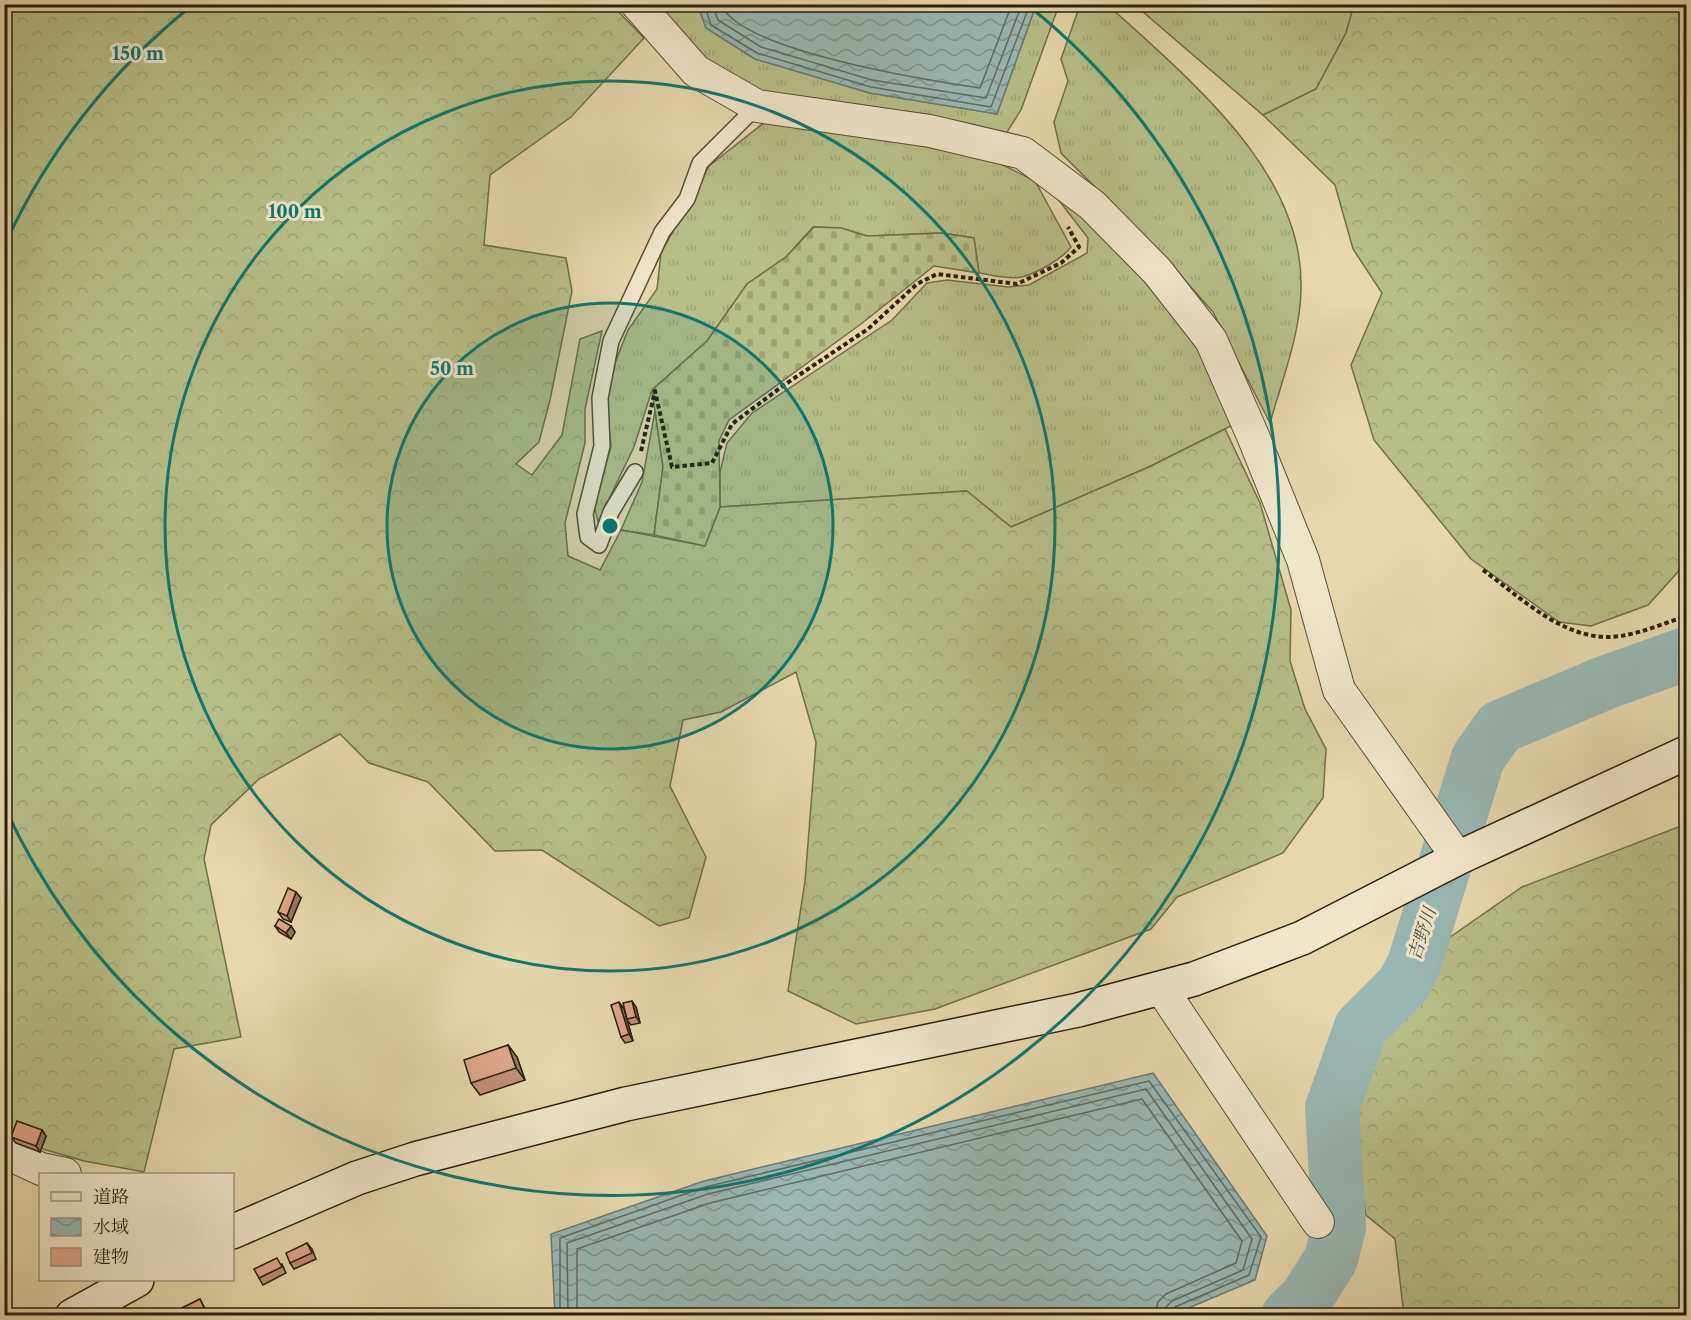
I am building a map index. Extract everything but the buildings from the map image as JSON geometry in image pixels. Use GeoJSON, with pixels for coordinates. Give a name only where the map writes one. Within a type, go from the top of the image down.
{"type":"FeatureCollection","features":[{"type":"Feature","properties":{"kind":"street"},"geometry":{"type":"LineString","coordinates":[[637,4],[696,71],[757,106],[930,132],[1023,153],[1092,205],[1157,270],[1210,340],[1253,436],[1303,560],[1338,690],[1458,858]]}},
{"type":"Feature","properties":{"kind":"street"},"geometry":{"type":"LineString","coordinates":[[234,1231],[357,1179],[426,1156],[626,1104],[1078,1010],[1194,979],[1302,938],[1458,858],[1686,753]]}},
{"type":"Feature","properties":{"kind":"street"},"geometry":{"type":"LineString","coordinates":[[1161,988],[1318,1221]]}},
{"type":"Feature","properties":{"kind":"street"},"geometry":{"type":"LineString","coordinates":[[4,1152],[41,1169],[60,1173]]}},
{"type":"Feature","properties":{"kind":"street"},"geometry":{"type":"LineString","coordinates":[[72,1316],[135,1281]]}},
{"type":"Feature","properties":{"kind":"lane"},"geometry":{"type":"LineString","coordinates":[[635,472],[611,512],[600,545],[588,537],[585,514],[602,446],[600,398],[611,341],[662,232],[687,200],[699,163],[757,106]]}},
{"type":"Feature","properties":{"kind":"path"},"geometry":{"type":"LineString","coordinates":[[635,472],[655,391],[672,467],[712,463],[732,424],[784,385],[868,329],[917,284],[938,274],[1017,284],[1061,263],[1079,247],[1064,220]]}},
{"type":"Feature","properties":{"kind":"path"},"geometry":{"type":"LineString","coordinates":[[1483,570],[1561,626],[1585,634],[1620,637],[1686,616]]}},
{"type":"Feature","properties":{"kind":"green space"},"geometry":{"type":"Polygon","coordinates":[[[5,5],[612,5],[644,38],[571,117],[490,175],[484,245],[566,258],[572,291],[550,400],[539,442],[516,464],[532,475],[562,435],[580,339],[602,331],[585,409],[585,443],[565,523],[568,556],[600,570],[621,530],[705,546],[720,507],[967,491],[1011,527],[1151,466],[1225,429],[1260,503],[1291,610],[1290,661],[1305,709],[1326,749],[1323,798],[1283,853],[1177,897],[1151,929],[935,1009],[856,1024],[788,991],[805,881],[816,742],[796,672],[721,712],[683,720],[670,786],[706,857],[689,918],[659,926],[542,850],[495,851],[428,782],[369,763],[340,734],[259,779],[211,825],[204,859],[241,1037],[174,1049],[144,1172],[84,1161],[5,1138],[5,5]]]}},
{"type":"Feature","properties":{"kind":"green space"},"geometry":{"type":"Polygon","coordinates":[[[652,5],[698,5],[706,28],[755,59],[870,93],[997,114],[1036,5],[1059,5],[1021,110],[1004,137],[765,94],[714,71],[652,5]]]}},
{"type":"Feature","properties":{"kind":"green space"},"geometry":{"type":"Polygon","coordinates":[[[1080,5],[1108,5],[1205,96],[1236,130],[1263,167],[1284,206],[1297,247],[1301,290],[1300,307],[1294,341],[1270,423],[1213,312],[1158,250],[1061,153],[1054,122],[1068,81],[1061,59],[1080,5]]]}},
{"type":"Feature","properties":{"kind":"green space"},"geometry":{"type":"Polygon","coordinates":[[[1135,5],[1354,5],[1346,33],[1316,89],[1263,115],[1135,5]]]}},
{"type":"Feature","properties":{"kind":"green space"},"geometry":{"type":"Polygon","coordinates":[[[1354,5],[1686,5],[1686,563],[1648,605],[1591,626],[1559,622],[1471,559],[1374,440],[1351,365],[1382,293],[1353,249],[1335,185],[1263,115],[1316,89],[1346,33],[1354,5]]]}},
{"type":"Feature","properties":{"kind":"green space"},"geometry":{"type":"Polygon","coordinates":[[[770,118],[950,148],[1003,165],[1035,181],[1071,247],[1055,261],[1035,272],[1022,277],[1006,278],[979,273],[974,238],[942,233],[867,236],[841,228],[813,227],[786,257],[747,284],[707,341],[652,390],[634,447],[598,522],[594,505],[611,446],[606,403],[615,363],[628,330],[657,289],[661,253],[709,166],[770,118]]]}},
{"type":"Feature","properties":{"kind":"green space"},"geometry":{"type":"Polygon","coordinates":[[[1059,190],[1197,334],[1233,425],[1151,466],[1011,527],[966,491],[720,507],[720,472],[727,443],[752,413],[892,320],[927,283],[947,280],[1008,287],[1029,285],[1087,253],[1088,238],[1054,194],[1059,190]]]}},
{"type":"Feature","properties":{"kind":"green space"},"geometry":{"type":"Polygon","coordinates":[[[814,227],[841,228],[867,236],[942,233],[974,238],[979,273],[934,266],[861,324],[729,420],[719,441],[720,507],[705,546],[654,535],[663,467],[652,390],[707,341],[747,284],[786,257],[814,227]]]}},
{"type":"Feature","properties":{"kind":"green space"},"geometry":{"type":"Polygon","coordinates":[[[655,411],[663,467],[654,535],[621,530],[642,482],[655,411]]]}},
{"type":"Feature","properties":{"kind":"green space"},"geometry":{"type":"Polygon","coordinates":[[[1686,824],[1686,1315],[1404,1315],[1395,1239],[1366,1215],[1352,1141],[1370,1055],[1436,947],[1522,887],[1686,824]]]}},
{"type":"Feature","properties":{"kind":"water"},"geometry":{"type":"Polygon","coordinates":[[[698,4],[1036,5],[997,114],[870,93],[755,59],[706,28],[698,4]]]}},
{"type":"Feature","properties":{"kind":"water"},"geometry":{"type":"Polygon","coordinates":[[[1153,1073],[1267,1236],[1255,1280],[1172,1315],[555,1315],[551,1234],[704,1181],[1153,1073]]]}},
{"type":"Feature","properties":{"kind":"waterway","name":"吉野川"},"geometry":{"type":"LineString","coordinates":[[1288,1316],[1307,1297],[1331,1259],[1339,1227],[1332,1108],[1361,1027],[1403,985],[1414,964],[1478,758],[1500,727],[1607,682],[1686,654]]}}]}
